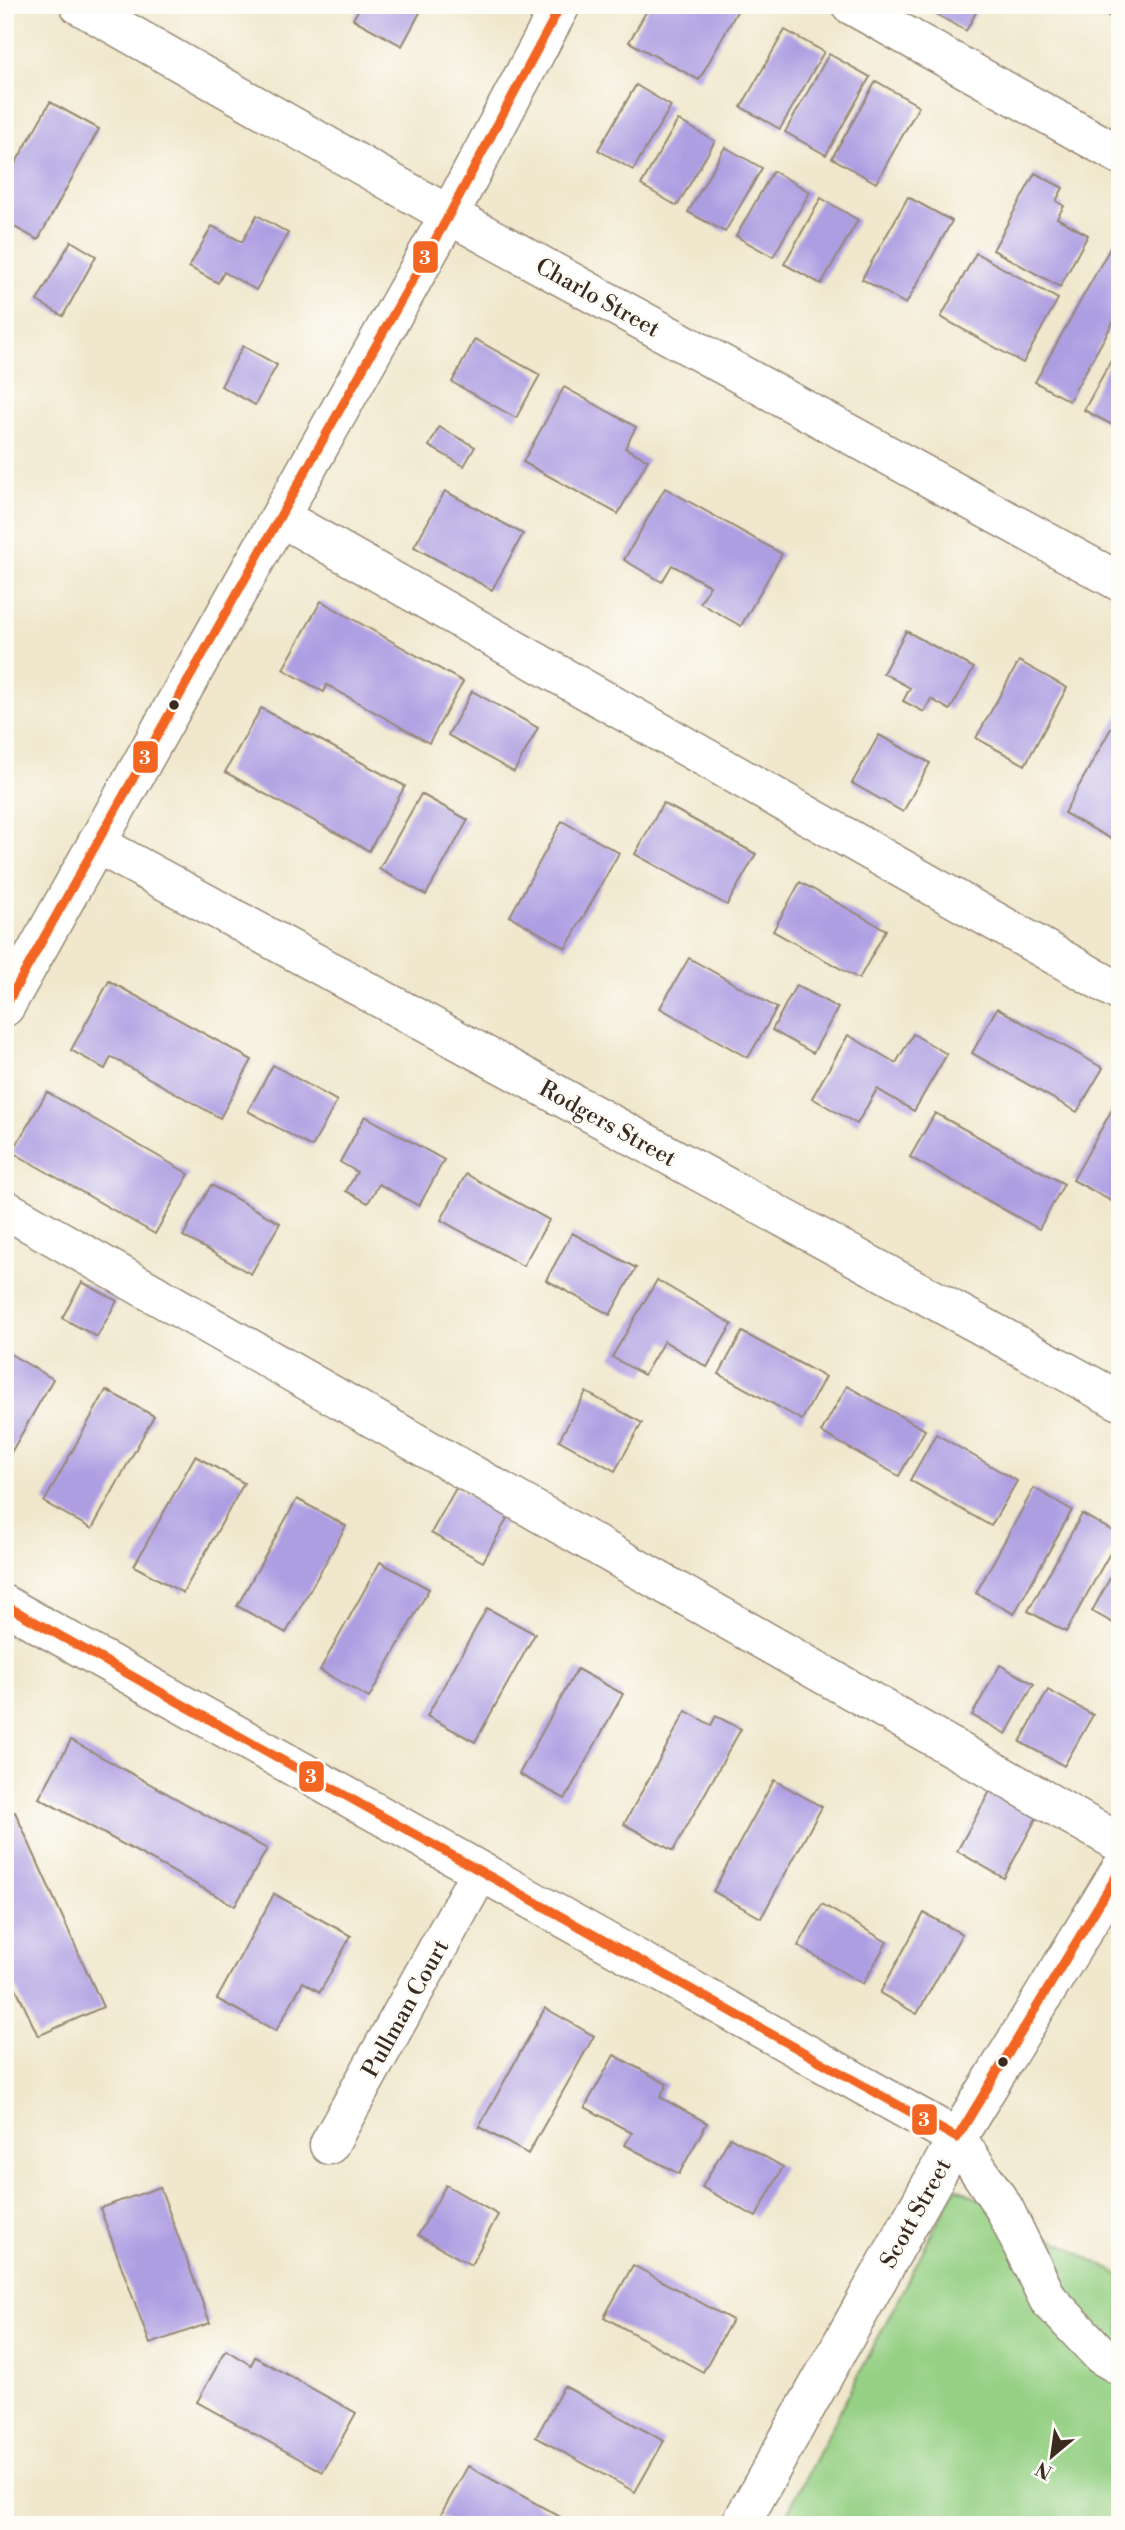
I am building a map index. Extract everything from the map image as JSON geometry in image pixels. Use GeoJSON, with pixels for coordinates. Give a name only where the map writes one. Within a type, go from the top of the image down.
{"type":"FeatureCollection","features":[{"type":"Feature","properties":{"kind":"street","name":"Charlo Street"},"geometry":{"type":"LineString","coordinates":[[79,5],[449,215],[1120,582]]}},
{"type":"Feature","properties":{"kind":"street"},"geometry":{"type":"LineString","coordinates":[[5,1007],[449,215],[561,5]]}},
{"type":"Feature","properties":{"kind":"street"},"geometry":{"type":"LineString","coordinates":[[851,5],[1120,155]]}},
{"type":"Feature","properties":{"kind":"street"},"geometry":{"type":"LineString","coordinates":[[280,517],[1120,992]]}},
{"type":"Feature","properties":{"kind":"street","name":"Rodgers Street"},"geometry":{"type":"LineString","coordinates":[[97,844],[1120,1401]]}},
{"type":"Feature","properties":{"kind":"street"},"geometry":{"type":"LineString","coordinates":[[5,1209],[1120,1843]]}},
{"type":"Feature","properties":{"kind":"street"},"geometry":{"type":"LineString","coordinates":[[5,1605],[957,2138],[1004,2208],[1048,2299],[1101,2355],[1120,2366]]}},
{"type":"Feature","properties":{"kind":"street","name":"Scott Street"},"geometry":{"type":"LineString","coordinates":[[740,2525],[957,2138],[1120,1870]]}},
{"type":"Feature","properties":{"kind":"street","name":"Pullman Court"},"geometry":{"type":"LineString","coordinates":[[329,2145],[480,1872]]}},
{"type":"Feature","properties":{"kind":"green space"},"geometry":{"type":"Polygon","coordinates":[[[956,2187],[1120,2275],[1120,2525],[781,2525],[956,2187]]]}},
{"type":"Feature","properties":{"kind":"building"},"geometry":{"type":"Polygon","coordinates":[[[361,5],[424,5],[402,46],[353,19],[361,5]]]}},
{"type":"Feature","properties":{"kind":"building"},"geometry":{"type":"Polygon","coordinates":[[[650,5],[733,5],[739,8],[699,80],[629,42],[650,5]]]}},
{"type":"Feature","properties":{"kind":"building"},"geometry":{"type":"Polygon","coordinates":[[[920,5],[980,5],[966,31],[920,5]]]}},
{"type":"Feature","properties":{"kind":"building"},"geometry":{"type":"Polygon","coordinates":[[[1110,5],[1120,5],[1120,22],[1105,14],[1110,5]]]}},
{"type":"Feature","properties":{"kind":"building"},"geometry":{"type":"Polygon","coordinates":[[[785,30],[824,52],[780,129],[741,107],[785,30]]]}},
{"type":"Feature","properties":{"kind":"building"},"geometry":{"type":"Polygon","coordinates":[[[829,54],[870,77],[826,155],[785,132],[829,54]]]}},
{"type":"Feature","properties":{"kind":"building"},"geometry":{"type":"Polygon","coordinates":[[[876,81],[919,106],[876,183],[832,158],[876,81]]]}},
{"type":"Feature","properties":{"kind":"building"},"geometry":{"type":"Polygon","coordinates":[[[636,85],[671,106],[633,170],[598,150],[636,85]]]}},
{"type":"Feature","properties":{"kind":"building"},"geometry":{"type":"Polygon","coordinates":[[[50,102],[99,129],[38,240],[5,222],[5,182],[50,102]]]}},
{"type":"Feature","properties":{"kind":"building"},"geometry":{"type":"Polygon","coordinates":[[[678,120],[715,141],[677,206],[641,185],[678,120]]]}},
{"type":"Feature","properties":{"kind":"building"},"geometry":{"type":"Polygon","coordinates":[[[725,147],[762,168],[725,232],[688,212],[725,147]]]}},
{"type":"Feature","properties":{"kind":"building"},"geometry":{"type":"Polygon","coordinates":[[[773,171],[810,192],[773,257],[736,236],[773,171]]]}},
{"type":"Feature","properties":{"kind":"building"},"geometry":{"type":"Polygon","coordinates":[[[1035,173],[1063,188],[1056,201],[1064,206],[1057,218],[1088,235],[1060,287],[993,250],[1035,173]]]}},
{"type":"Feature","properties":{"kind":"building"},"geometry":{"type":"Polygon","coordinates":[[[908,197],[952,221],[906,304],[862,279],[908,197]]]}},
{"type":"Feature","properties":{"kind":"building"},"geometry":{"type":"Polygon","coordinates":[[[821,198],[858,220],[821,284],[784,264],[821,198]]]}},
{"type":"Feature","properties":{"kind":"building"},"geometry":{"type":"Polygon","coordinates":[[[257,215],[288,233],[256,290],[224,272],[218,283],[189,267],[212,226],[242,242],[257,215]]]}},
{"type":"Feature","properties":{"kind":"building"},"geometry":{"type":"Polygon","coordinates":[[[71,241],[96,256],[63,316],[37,301],[71,241]]]}},
{"type":"Feature","properties":{"kind":"building"},"geometry":{"type":"Polygon","coordinates":[[[1114,241],[1120,245],[1120,310],[1069,401],[1035,382],[1114,241]]]}},
{"type":"Feature","properties":{"kind":"building"},"geometry":{"type":"Polygon","coordinates":[[[976,253],[1058,299],[1023,363],[941,317],[976,253]]]}},
{"type":"Feature","properties":{"kind":"building"},"geometry":{"type":"Polygon","coordinates":[[[475,339],[540,375],[516,418],[452,382],[475,339]]]}},
{"type":"Feature","properties":{"kind":"building"},"geometry":{"type":"Polygon","coordinates":[[[1120,344],[1120,429],[1084,410],[1120,344]]]}},
{"type":"Feature","properties":{"kind":"building"},"geometry":{"type":"Polygon","coordinates":[[[243,346],[277,365],[255,405],[221,386],[243,346]]]}},
{"type":"Feature","properties":{"kind":"building"},"geometry":{"type":"Polygon","coordinates":[[[564,387],[636,427],[625,448],[648,460],[618,514],[523,462],[564,387]]]}},
{"type":"Feature","properties":{"kind":"building"},"geometry":{"type":"Polygon","coordinates":[[[439,427],[475,447],[464,466],[429,446],[439,427]]]}},
{"type":"Feature","properties":{"kind":"building"},"geometry":{"type":"Polygon","coordinates":[[[665,488],[782,554],[741,626],[700,603],[710,586],[672,565],[662,582],[624,560],[665,488]]]}},
{"type":"Feature","properties":{"kind":"building"},"geometry":{"type":"Polygon","coordinates":[[[445,491],[523,534],[492,590],[414,547],[445,491]]]}},
{"type":"Feature","properties":{"kind":"building"},"geometry":{"type":"Polygon","coordinates":[[[321,601],[463,682],[429,743],[327,685],[324,692],[283,669],[321,601]]]}},
{"type":"Feature","properties":{"kind":"building"},"geometry":{"type":"Polygon","coordinates":[[[906,631],[974,668],[950,710],[931,699],[924,712],[903,701],[910,688],[883,673],[906,631]]]}},
{"type":"Feature","properties":{"kind":"building"},"geometry":{"type":"Polygon","coordinates":[[[1019,661],[1067,688],[1025,765],[976,738],[1019,661]]]}},
{"type":"Feature","properties":{"kind":"building"},"geometry":{"type":"Polygon","coordinates":[[[472,691],[538,728],[514,772],[448,735],[472,691]]]}},
{"type":"Feature","properties":{"kind":"building"},"geometry":{"type":"Polygon","coordinates":[[[261,708],[405,786],[369,851],[225,772],[261,708]]]}},
{"type":"Feature","properties":{"kind":"building"},"geometry":{"type":"Polygon","coordinates":[[[1120,712],[1120,828],[1113,840],[1064,813],[1120,712]]]}},
{"type":"Feature","properties":{"kind":"building"},"geometry":{"type":"Polygon","coordinates":[[[879,735],[930,763],[903,812],[852,783],[879,735]]]}},
{"type":"Feature","properties":{"kind":"building"},"geometry":{"type":"Polygon","coordinates":[[[421,794],[468,820],[426,895],[379,869],[421,794]]]}},
{"type":"Feature","properties":{"kind":"building"},"geometry":{"type":"Polygon","coordinates":[[[663,803],[756,854],[727,905],[635,854],[663,803]]]}},
{"type":"Feature","properties":{"kind":"building"},"geometry":{"type":"Polygon","coordinates":[[[562,821],[619,853],[566,948],[510,916],[562,821]]]}},
{"type":"Feature","properties":{"kind":"building"},"geometry":{"type":"Polygon","coordinates":[[[800,882],[886,930],[859,979],[773,931],[800,882]]]}},
{"type":"Feature","properties":{"kind":"building"},"geometry":{"type":"Polygon","coordinates":[[[689,958],[777,1008],[748,1058],[660,1008],[689,958]]]}},
{"type":"Feature","properties":{"kind":"building"},"geometry":{"type":"Polygon","coordinates":[[[109,981],[252,1060],[220,1118],[111,1057],[105,1069],[71,1050],[109,981]]]}},
{"type":"Feature","properties":{"kind":"building"},"geometry":{"type":"Polygon","coordinates":[[[796,985],[838,1008],[813,1053],[772,1030],[796,985]]]}},
{"type":"Feature","properties":{"kind":"building"},"geometry":{"type":"Polygon","coordinates":[[[997,1008],[1103,1068],[1077,1112],[972,1053],[997,1008]]]}},
{"type":"Feature","properties":{"kind":"building"},"geometry":{"type":"Polygon","coordinates":[[[913,1034],[947,1054],[914,1111],[877,1089],[857,1124],[812,1098],[848,1035],[896,1063],[913,1034]]]}},
{"type":"Feature","properties":{"kind":"building"},"geometry":{"type":"Polygon","coordinates":[[[273,1065],[337,1101],[312,1147],[248,1111],[273,1065]]]}},
{"type":"Feature","properties":{"kind":"building"},"geometry":{"type":"Polygon","coordinates":[[[47,1092],[189,1174],[155,1234],[12,1152],[47,1092]]]}},
{"type":"Feature","properties":{"kind":"building"},"geometry":{"type":"Polygon","coordinates":[[[1120,1095],[1120,1189],[1113,1202],[1073,1180],[1120,1095]]]}},
{"type":"Feature","properties":{"kind":"building"},"geometry":{"type":"Polygon","coordinates":[[[935,1113],[1064,1184],[1039,1229],[910,1157],[935,1113]]]}},
{"type":"Feature","properties":{"kind":"building"},"geometry":{"type":"Polygon","coordinates":[[[365,1116],[444,1160],[419,1206],[379,1184],[368,1203],[346,1191],[357,1172],[340,1162],[365,1116]]]}},
{"type":"Feature","properties":{"kind":"building"},"geometry":{"type":"Polygon","coordinates":[[[466,1174],[549,1220],[523,1266],[441,1220],[466,1174]]]}},
{"type":"Feature","properties":{"kind":"building"},"geometry":{"type":"Polygon","coordinates":[[[211,1185],[280,1223],[251,1274],[183,1236],[211,1185]]]}},
{"type":"Feature","properties":{"kind":"building"},"geometry":{"type":"Polygon","coordinates":[[[572,1233],[636,1268],[610,1315],[546,1280],[572,1233]]]}},
{"type":"Feature","properties":{"kind":"building"},"geometry":{"type":"Polygon","coordinates":[[[657,1280],[732,1324],[707,1367],[664,1341],[644,1375],[612,1357],[657,1280]]]}},
{"type":"Feature","properties":{"kind":"building"},"geometry":{"type":"Polygon","coordinates":[[[82,1282],[117,1301],[97,1337],[62,1318],[82,1282]]]}},
{"type":"Feature","properties":{"kind":"building"},"geometry":{"type":"Polygon","coordinates":[[[742,1332],[825,1377],[802,1420],[719,1374],[742,1332]]]}},
{"type":"Feature","properties":{"kind":"building"},"geometry":{"type":"Polygon","coordinates":[[[5,1351],[53,1379],[5,1463],[5,1351]]]}},
{"type":"Feature","properties":{"kind":"building"},"geometry":{"type":"Polygon","coordinates":[[[847,1386],[925,1430],[899,1476],[821,1432],[847,1386]]]}},
{"type":"Feature","properties":{"kind":"building"},"geometry":{"type":"Polygon","coordinates":[[[106,1390],[154,1416],[92,1529],[44,1502],[106,1390]]]}},
{"type":"Feature","properties":{"kind":"building"},"geometry":{"type":"Polygon","coordinates":[[[586,1392],[642,1423],[615,1471],[559,1440],[586,1392]]]}},
{"type":"Feature","properties":{"kind":"building"},"geometry":{"type":"Polygon","coordinates":[[[936,1434],[1017,1481],[991,1526],[910,1480],[936,1434]]]}},
{"type":"Feature","properties":{"kind":"building"},"geometry":{"type":"Polygon","coordinates":[[[195,1456],[244,1483],[183,1593],[134,1566],[195,1456]]]}},
{"type":"Feature","properties":{"kind":"building"},"geometry":{"type":"Polygon","coordinates":[[[456,1488],[508,1517],[483,1562],[431,1533],[456,1488]]]}},
{"type":"Feature","properties":{"kind":"building"},"geometry":{"type":"Polygon","coordinates":[[[1034,1488],[1072,1510],[1014,1614],[976,1593],[1034,1488]]]}},
{"type":"Feature","properties":{"kind":"building"},"geometry":{"type":"Polygon","coordinates":[[[297,1499],[346,1526],[286,1633],[237,1606],[297,1499]]]}},
{"type":"Feature","properties":{"kind":"building"},"geometry":{"type":"Polygon","coordinates":[[[1082,1514],[1120,1535],[1066,1632],[1028,1611],[1082,1514]]]}},
{"type":"Feature","properties":{"kind":"building"},"geometry":{"type":"Polygon","coordinates":[[[1120,1560],[1120,1627],[1092,1611],[1120,1560]]]}},
{"type":"Feature","properties":{"kind":"building"},"geometry":{"type":"Polygon","coordinates":[[[380,1562],[429,1589],[369,1698],[320,1670],[380,1562]]]}},
{"type":"Feature","properties":{"kind":"building"},"geometry":{"type":"Polygon","coordinates":[[[487,1608],[535,1634],[475,1742],[427,1716],[487,1608]]]}},
{"type":"Feature","properties":{"kind":"building"},"geometry":{"type":"Polygon","coordinates":[[[1000,1665],[1034,1684],[1006,1734],[972,1715],[1000,1665]]]}},
{"type":"Feature","properties":{"kind":"building"},"geometry":{"type":"Polygon","coordinates":[[[577,1669],[623,1694],[565,1799],[519,1774],[577,1669]]]}},
{"type":"Feature","properties":{"kind":"building"},"geometry":{"type":"Polygon","coordinates":[[[1048,1690],[1093,1715],[1064,1766],[1020,1742],[1048,1690]]]}},
{"type":"Feature","properties":{"kind":"building"},"geometry":{"type":"Polygon","coordinates":[[[686,1711],[711,1725],[716,1716],[741,1729],[673,1851],[624,1824],[686,1711]]]}},
{"type":"Feature","properties":{"kind":"building"},"geometry":{"type":"Polygon","coordinates":[[[71,1740],[267,1849],[235,1906],[39,1798],[71,1740]]]}},
{"type":"Feature","properties":{"kind":"building"},"geometry":{"type":"Polygon","coordinates":[[[774,1780],[822,1807],[761,1918],[713,1891],[774,1780]]]}},
{"type":"Feature","properties":{"kind":"building"},"geometry":{"type":"Polygon","coordinates":[[[990,1791],[1037,1817],[1004,1878],[957,1851],[990,1791]]]}},
{"type":"Feature","properties":{"kind":"building"},"geometry":{"type":"Polygon","coordinates":[[[15,1812],[103,2007],[38,2036],[5,1964],[5,1817],[15,1812]]]}},
{"type":"Feature","properties":{"kind":"building"},"geometry":{"type":"Polygon","coordinates":[[[274,1894],[351,1936],[320,1992],[303,1982],[276,2031],[217,1999],[274,1894]]]}},
{"type":"Feature","properties":{"kind":"building"},"geometry":{"type":"Polygon","coordinates":[[[822,1904],[887,1942],[863,1984],[798,1946],[822,1904]]]}},
{"type":"Feature","properties":{"kind":"building"},"geometry":{"type":"Polygon","coordinates":[[[924,1913],[962,1934],[917,2014],[880,1993],[924,1913]]]}},
{"type":"Feature","properties":{"kind":"building"},"geometry":{"type":"Polygon","coordinates":[[[545,2008],[594,2036],[528,2154],[479,2127],[545,2008]]]}},
{"type":"Feature","properties":{"kind":"building"},"geometry":{"type":"Polygon","coordinates":[[[614,2055],[667,2084],[660,2097],[707,2123],[679,2174],[625,2145],[632,2133],[585,2107],[614,2055]]]}},
{"type":"Feature","properties":{"kind":"building"},"geometry":{"type":"Polygon","coordinates":[[[730,2137],[783,2167],[756,2217],[702,2187],[730,2137]]]}},
{"type":"Feature","properties":{"kind":"building"},"geometry":{"type":"Polygon","coordinates":[[[446,2185],[498,2215],[471,2265],[418,2235],[446,2185]]]}},
{"type":"Feature","properties":{"kind":"building"},"geometry":{"type":"Polygon","coordinates":[[[160,2187],[210,2323],[150,2344],[100,2208],[160,2187]]]}},
{"type":"Feature","properties":{"kind":"building"},"geometry":{"type":"Polygon","coordinates":[[[633,2265],[732,2320],[703,2372],[604,2317],[633,2265]]]}},
{"type":"Feature","properties":{"kind":"building"},"geometry":{"type":"Polygon","coordinates":[[[226,2350],[251,2365],[255,2357],[356,2413],[323,2472],[197,2402],[226,2350]]]}},
{"type":"Feature","properties":{"kind":"building"},"geometry":{"type":"Polygon","coordinates":[[[564,2386],[664,2441],[635,2492],[536,2437],[564,2386]]]}},
{"type":"Feature","properties":{"kind":"building"},"geometry":{"type":"Polygon","coordinates":[[[468,2466],[575,2525],[457,2525],[440,2516],[468,2466]]]}},
{"type":"Feature","properties":{"kind":"transit line","name":"3"},"geometry":{"type":"LineString","coordinates":[[5,1007],[449,215],[561,5]]}},
{"type":"Feature","properties":{"kind":"transit line","name":"3"},"geometry":{"type":"LineString","coordinates":[[5,1605],[957,2138],[1120,1870]]}}]}
